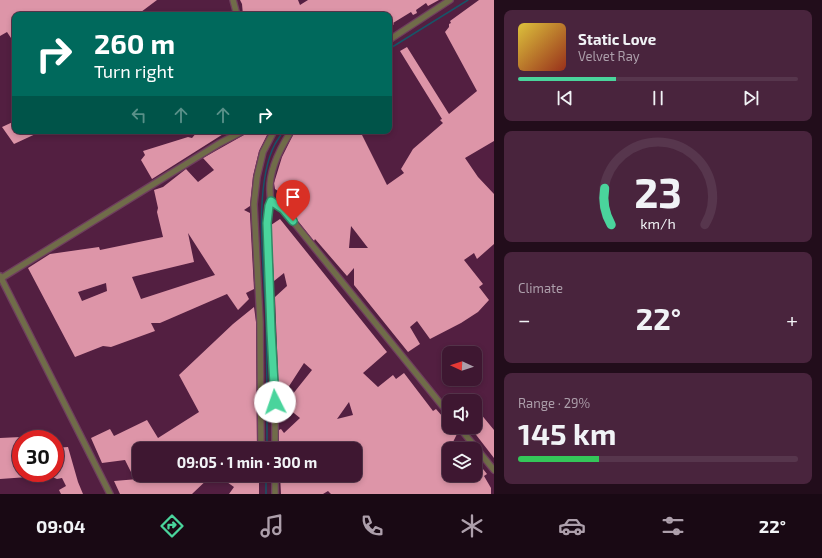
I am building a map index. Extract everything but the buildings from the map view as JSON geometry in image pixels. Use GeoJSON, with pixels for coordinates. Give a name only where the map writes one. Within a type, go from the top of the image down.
{"type":"FeatureCollection","features":[{"type":"Feature","properties":{"kind":"street"},"geometry":{"type":"LineString","coordinates":[[233,0],[236,12]]}},
{"type":"Feature","properties":{"kind":"street"},"geometry":{"type":"LineString","coordinates":[[392,38],[450,0]]}},
{"type":"Feature","properties":{"kind":"street"},"geometry":{"type":"LineString","coordinates":[[110,494],[0,278],[220,143],[237,134]]}},
{"type":"Feature","properties":{"kind":"street"},"geometry":{"type":"LineString","coordinates":[[261,442],[260,322],[254,204],[263,152],[272,134]]}},
{"type":"Feature","properties":{"kind":"street"},"geometry":{"type":"LineString","coordinates":[[275,442],[275,402],[267,223],[271,201],[271,175],[275,161],[288,134]]}},
{"type":"Feature","properties":{"kind":"street"},"geometry":{"type":"LineString","coordinates":[[271,201],[283,209],[442,405]]}},
{"type":"Feature","properties":{"kind":"street"},"geometry":{"type":"LineString","coordinates":[[465,434],[494,470]]}},
{"type":"Feature","properties":{"kind":"street"},"geometry":{"type":"LineString","coordinates":[[275,482],[275,494]]}},
{"type":"Feature","properties":{"kind":"waterway"},"geometry":{"type":"LineString","coordinates":[[392,47],[468,0]]}},
{"type":"Feature","properties":{"kind":"waterway"},"geometry":{"type":"LineString","coordinates":[[267,442],[266,318],[262,253],[262,205],[268,162],[275,144],[281,134]]}},
{"type":"Feature","properties":{"kind":"waterway"},"geometry":{"type":"LineString","coordinates":[[266,482],[266,494]]}},
{"type":"Feature","properties":{"kind":"route"},"geometry":{"type":"LineString","coordinates":[[275,402],[267,223],[271,201],[283,209],[293,221]]}}]}
